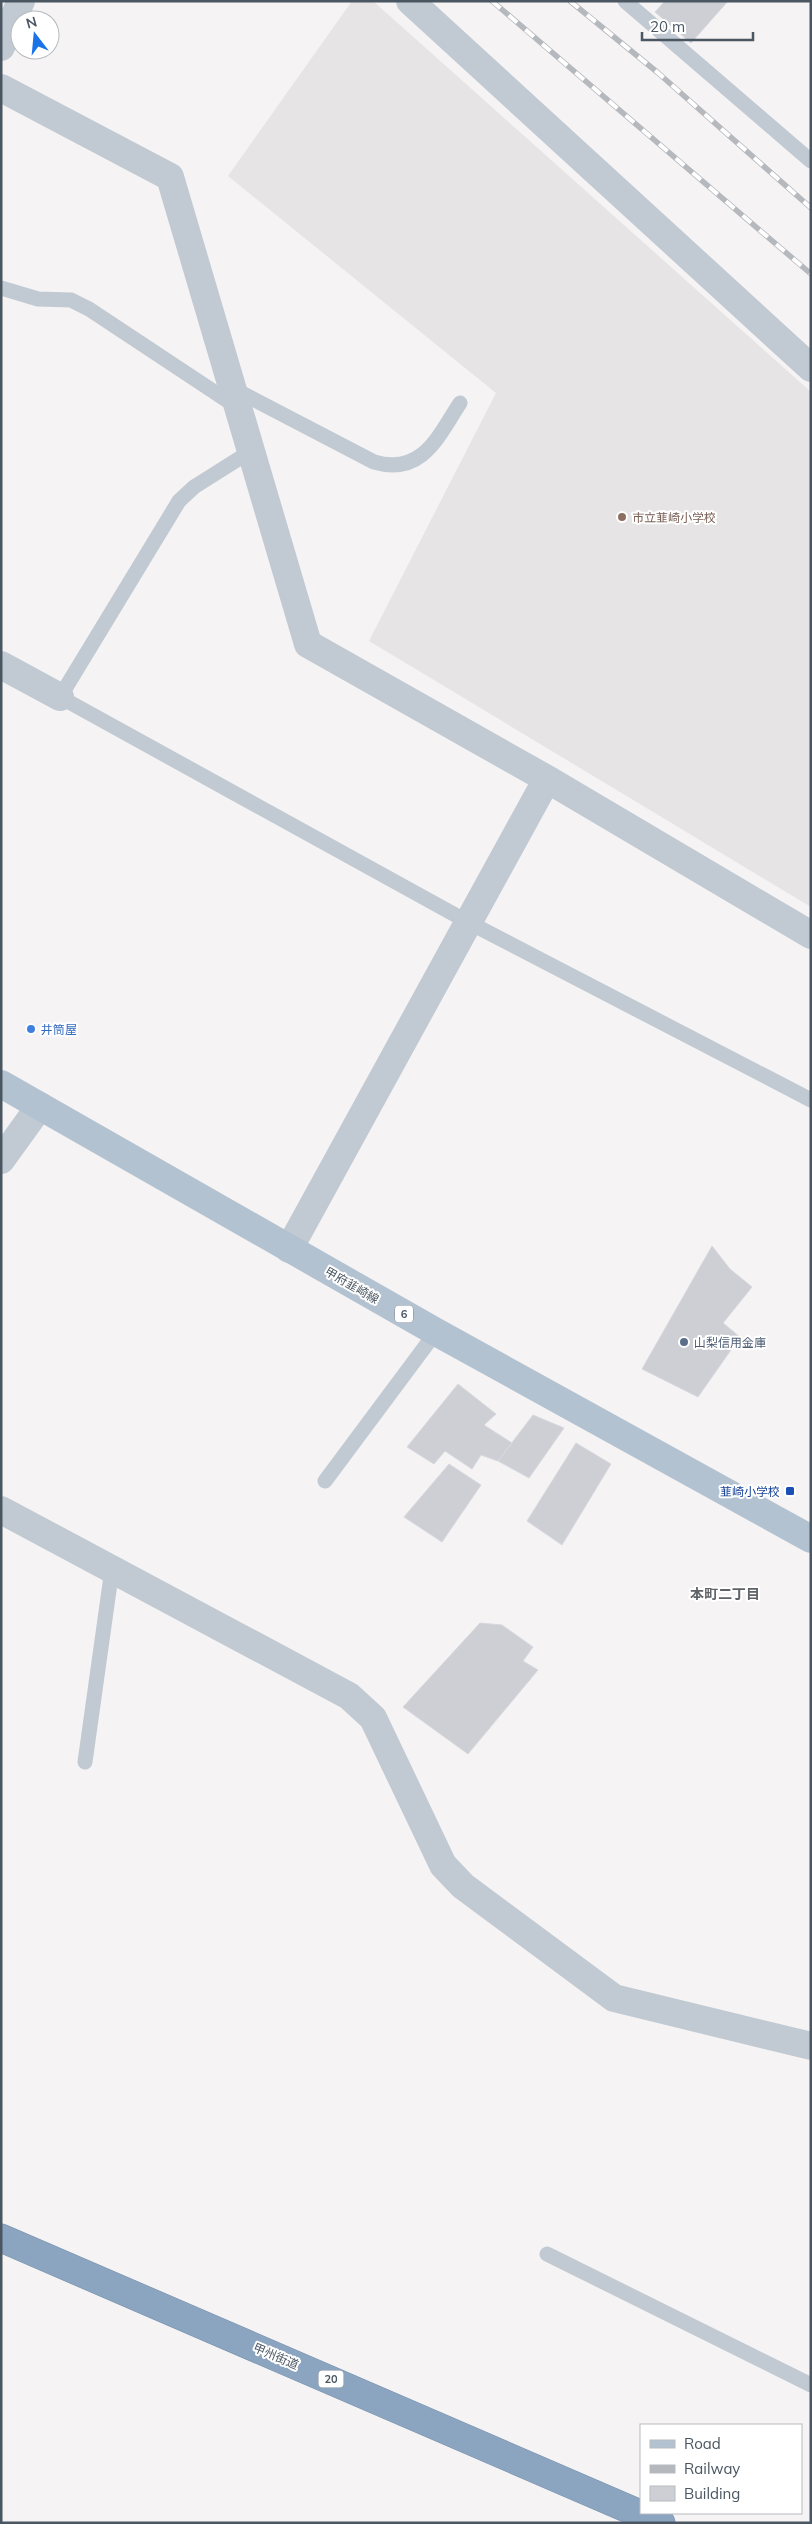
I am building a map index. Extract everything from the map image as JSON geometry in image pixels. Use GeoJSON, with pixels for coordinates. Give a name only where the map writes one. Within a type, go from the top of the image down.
{"type":"FeatureCollection","features":[{"type":"Feature","properties":{"kind":"highway","name":"甲州街道"},"geometry":{"type":"LineString","coordinates":[[1,2238],[640,2514]]}},
{"type":"Feature","properties":{"kind":"highway","name":"甲州街道"},"geometry":{"type":"LineString","coordinates":[[640,2514],[661,2523]]}},
{"type":"Feature","properties":{"kind":"main road","name":"甲府韮崎線"},"geometry":{"type":"LineString","coordinates":[[1,1084],[436,1332],[811,1539]]}},
{"type":"Feature","properties":{"kind":"street"},"geometry":{"type":"LineString","coordinates":[[1,47],[21,1]]}},
{"type":"Feature","properties":{"kind":"street"},"geometry":{"type":"LineString","coordinates":[[410,1],[811,368]]}},
{"type":"Feature","properties":{"kind":"street"},"geometry":{"type":"LineString","coordinates":[[1,88],[170,177],[308,644],[548,779],[811,935]]}},
{"type":"Feature","properties":{"kind":"street"},"geometry":{"type":"LineString","coordinates":[[1,664],[60,697]]}},
{"type":"Feature","properties":{"kind":"street"},"geometry":{"type":"LineString","coordinates":[[290,1248],[548,779]]}},
{"type":"Feature","properties":{"kind":"street"},"geometry":{"type":"LineString","coordinates":[[1,1160],[40,1106]]}},
{"type":"Feature","properties":{"kind":"street"},"geometry":{"type":"LineString","coordinates":[[1,1510],[349,1696],[374,1718],[443,1865],[463,1886],[614,1998],[811,2046]]}},
{"type":"Feature","properties":{"kind":"lane"},"geometry":{"type":"LineString","coordinates":[[625,1],[811,161]]}},
{"type":"Feature","properties":{"kind":"lane"},"geometry":{"type":"LineString","coordinates":[[1,288],[38,299],[71,300],[235,398],[374,462],[391,467],[418,459],[432,446],[460,403]]}},
{"type":"Feature","properties":{"kind":"lane"},"geometry":{"type":"LineString","coordinates":[[251,451],[194,487],[179,501],[60,697],[468,922],[811,1100]]}},
{"type":"Feature","properties":{"kind":"lane"},"geometry":{"type":"LineString","coordinates":[[326,1481],[436,1332]]}},
{"type":"Feature","properties":{"kind":"lane"},"geometry":{"type":"LineString","coordinates":[[85,1762],[112,1570]]}},
{"type":"Feature","properties":{"kind":"lane"},"geometry":{"type":"LineString","coordinates":[[547,2254],[811,2385]]}},
{"type":"Feature","properties":{"kind":"shaded area","name":"市立韮崎小学校"},"geometry":{"type":"Polygon","coordinates":[[[352,1],[373,1],[811,392],[811,907],[369,641],[496,393],[228,176],[352,1]]]}},
{"type":"Feature","properties":{"kind":"building"},"geometry":{"type":"Polygon","coordinates":[[[665,1],[728,1],[691,43],[655,12],[665,1]]]}},
{"type":"Feature","properties":{"kind":"building"},"geometry":{"type":"Polygon","coordinates":[[[712,1246],[730,1269],[752,1287],[723,1323],[740,1337],[698,1397],[642,1369],[712,1246]]]}},
{"type":"Feature","properties":{"kind":"building"},"geometry":{"type":"Polygon","coordinates":[[[458,1384],[496,1414],[484,1425],[512,1443],[498,1461],[481,1455],[472,1469],[445,1451],[434,1464],[407,1447],[458,1384]]]}},
{"type":"Feature","properties":{"kind":"building"},"geometry":{"type":"Polygon","coordinates":[[[533,1415],[564,1428],[529,1478],[498,1461],[533,1415]]]}},
{"type":"Feature","properties":{"kind":"building"},"geometry":{"type":"Polygon","coordinates":[[[576,1443],[611,1464],[562,1545],[527,1521],[576,1443]]]}},
{"type":"Feature","properties":{"kind":"building"},"geometry":{"type":"Polygon","coordinates":[[[449,1464],[481,1485],[442,1542],[404,1517],[449,1464]]]}},
{"type":"Feature","properties":{"kind":"building"},"geometry":{"type":"Polygon","coordinates":[[[480,1623],[502,1625],[533,1647],[523,1661],[538,1670],[468,1754],[403,1707],[480,1623]]]}},
{"type":"Feature","properties":{"kind":"railway"},"geometry":{"type":"LineString","coordinates":[[492,1],[811,274]]}},
{"type":"Feature","properties":{"kind":"railway"},"geometry":{"type":"LineString","coordinates":[[570,1],[657,72],[811,208]]}},
{"type":"Feature","properties":{"kind":"place","name":"市立韮崎小学校"},"geometry":{"type":"Point","coordinates":[622,517]}},
{"type":"Feature","properties":{"kind":"place","name":"井筒屋"},"geometry":{"type":"Point","coordinates":[31,1029]}},
{"type":"Feature","properties":{"kind":"place","name":"山梨信用金庫"},"geometry":{"type":"Point","coordinates":[684,1342]}},
{"type":"Feature","properties":{"kind":"place","name":"韮崎小学校"},"geometry":{"type":"Point","coordinates":[790,1491]}},
{"type":"Feature","properties":{"kind":"district","name":"本町二丁目"},"geometry":{"type":"Point","coordinates":[725,1594]}}]}
